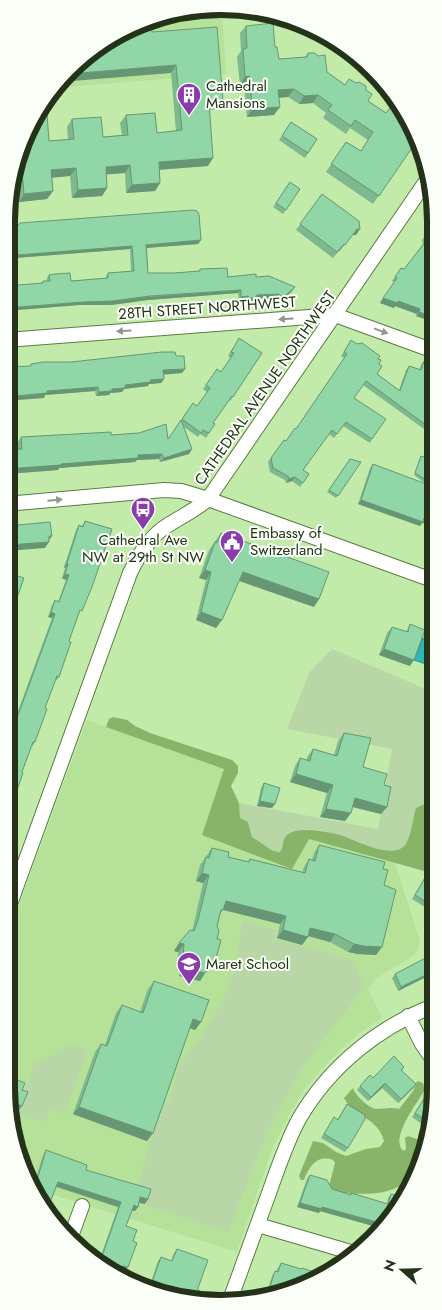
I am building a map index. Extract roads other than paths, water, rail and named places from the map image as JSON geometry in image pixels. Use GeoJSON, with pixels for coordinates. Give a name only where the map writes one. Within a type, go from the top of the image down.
{"type":"FeatureCollection","features":[{"type":"Feature","properties":{"kind":"street","name":"CATHEDRAL AVENUE NORTHWEST"},"geometry":{"type":"LineString","coordinates":[[15,890],[135,562],[144,547],[158,532],[199,507],[208,499],[424,185]]}},
{"type":"Feature","properties":{"kind":"street","name":"28TH STREET NORTHWEST"},"geometry":{"type":"LineString","coordinates":[[15,339],[335,315],[427,348]]}},
{"type":"Feature","properties":{"kind":"street"},"geometry":{"type":"LineString","coordinates":[[15,503],[164,490],[181,491],[427,577]]}},
{"type":"Feature","properties":{"kind":"street"},"geometry":{"type":"LineString","coordinates":[[232,1295],[284,1150],[313,1098],[330,1077],[364,1045],[389,1027],[427,1008]]}},
{"type":"Feature","properties":{"kind":"street"},"geometry":{"type":"LineString","coordinates":[[408,1016],[427,1051]]}},
{"type":"Feature","properties":{"kind":"street"},"geometry":{"type":"LineString","coordinates":[[72,1232],[82,1206]]}},
{"type":"Feature","properties":{"kind":"street"},"geometry":{"type":"LineString","coordinates":[[258,1225],[346,1252]]}},
{"type":"Feature","properties":{"kind":"water"},"geometry":{"type":"Polygon","coordinates":[[[423,638],[427,640],[427,664],[414,660],[423,638]]]}},
{"type":"Feature","properties":{"kind":"place","name":"Cathedral Mansions"},"geometry":{"type":"Point","coordinates":[189,116]}},
{"type":"Feature","properties":{"kind":"place","name":"Cathedral Ave NW at 29th St NW"},"geometry":{"type":"Point","coordinates":[143,530]}},
{"type":"Feature","properties":{"kind":"place","name":"Embassy of Switzerland"},"geometry":{"type":"Point","coordinates":[232,563]}},
{"type":"Feature","properties":{"kind":"place","name":"Maret School"},"geometry":{"type":"Point","coordinates":[189,985]}}]}
